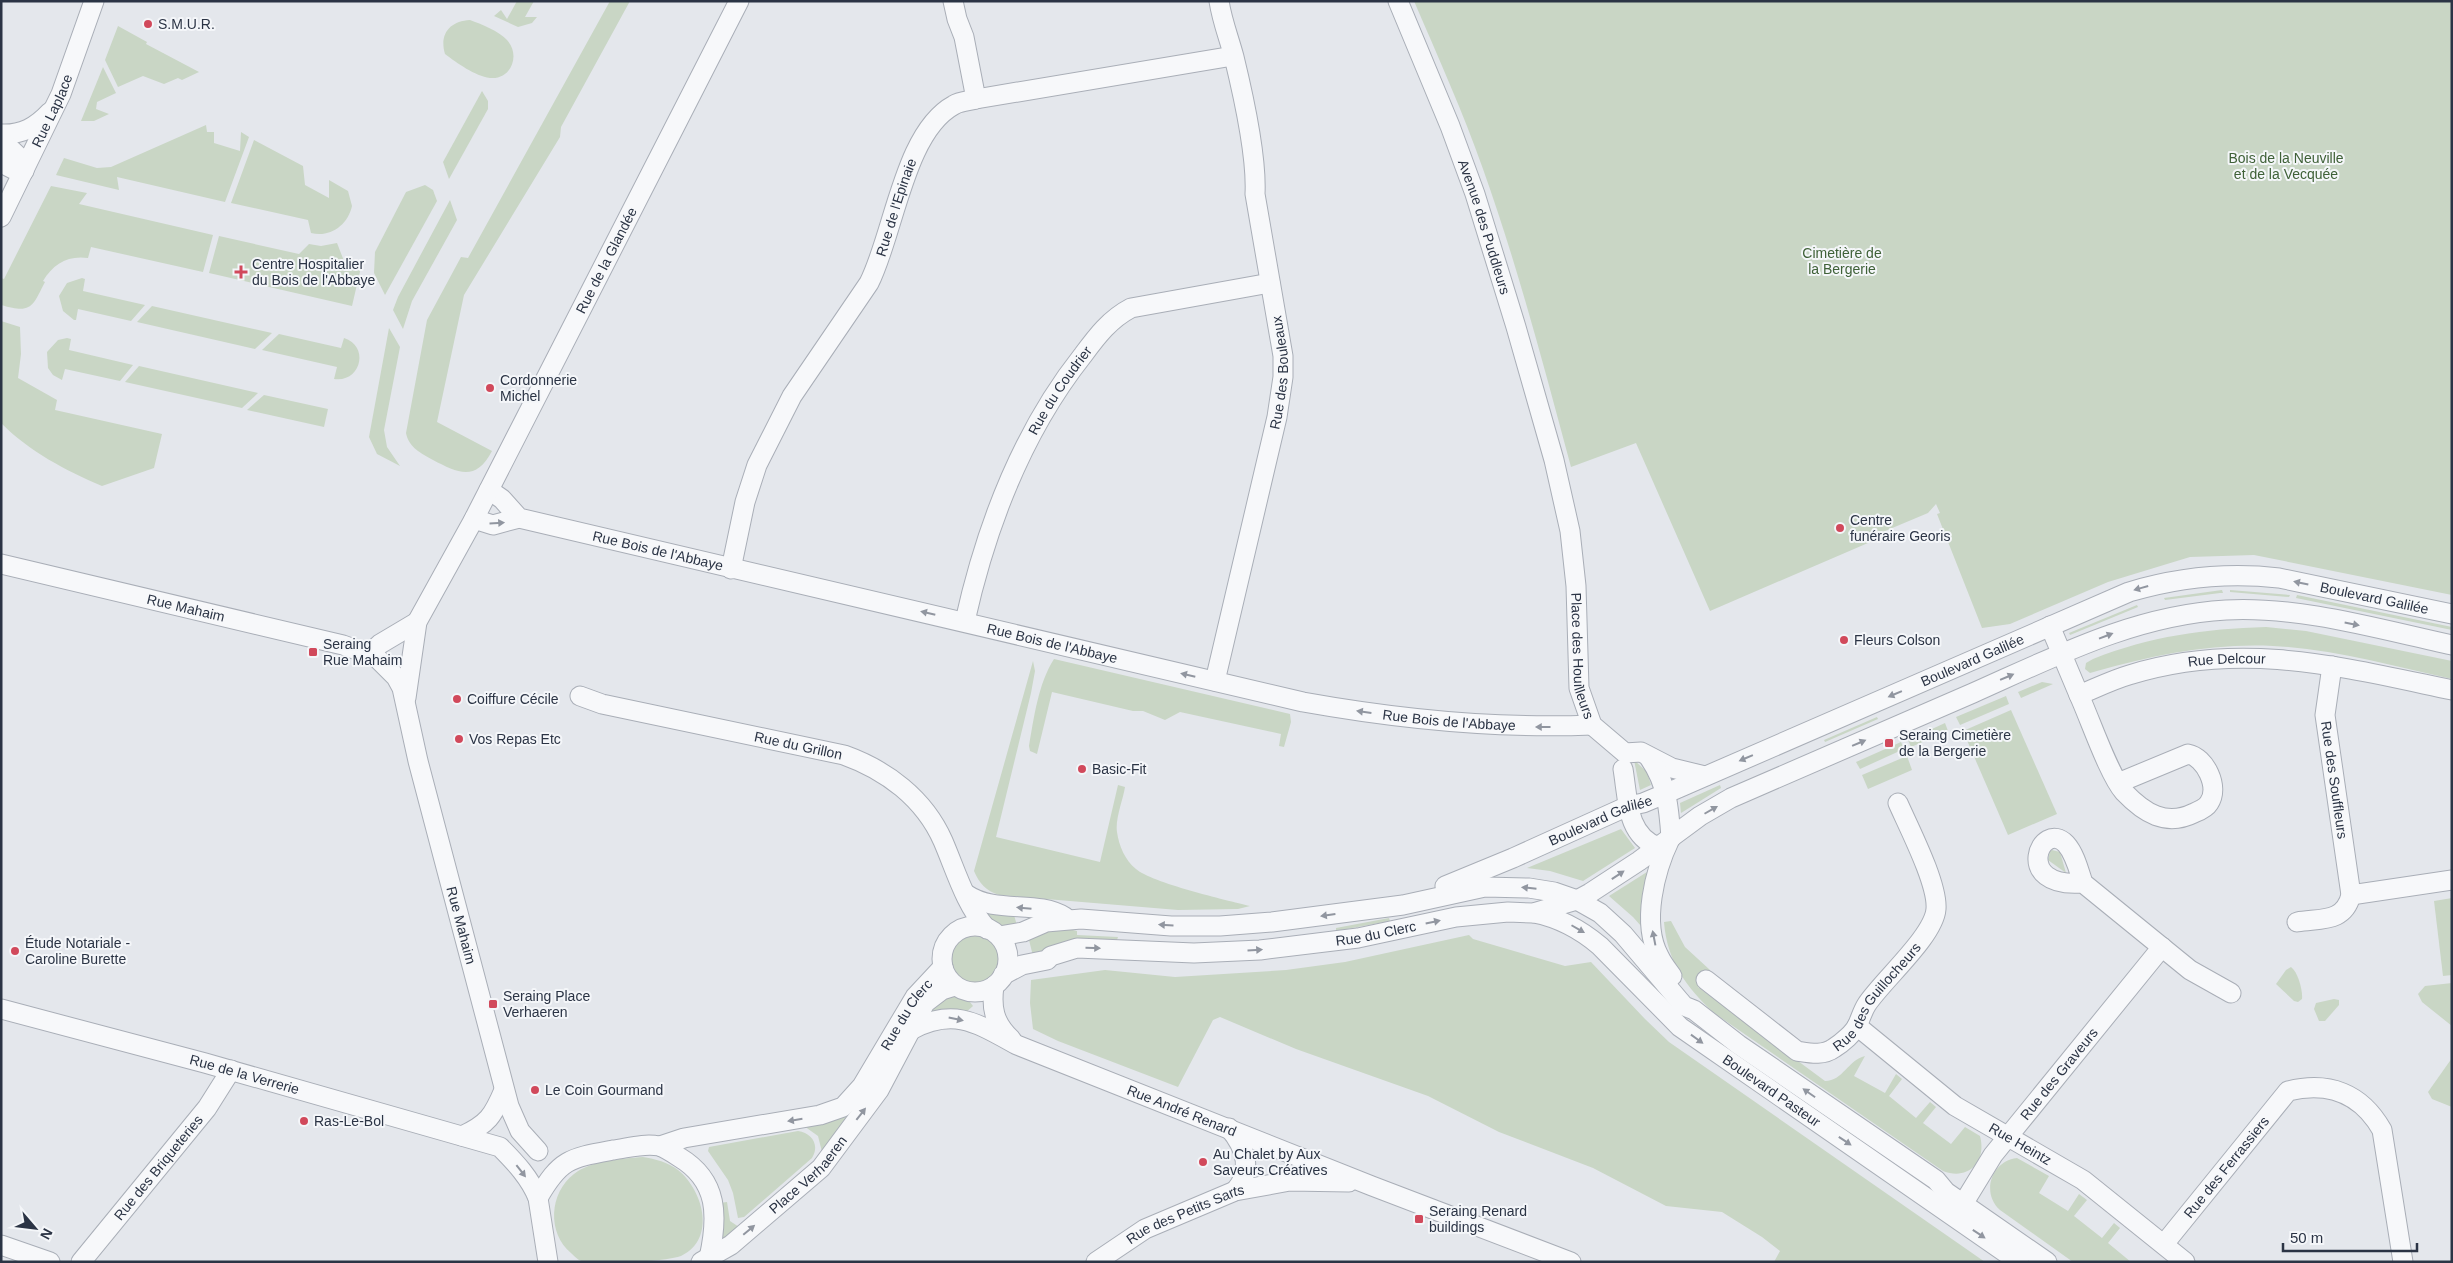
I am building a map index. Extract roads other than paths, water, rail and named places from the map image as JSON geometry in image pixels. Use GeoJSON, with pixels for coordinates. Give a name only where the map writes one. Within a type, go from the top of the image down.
{"type":"FeatureCollection","features":[{"type":"Feature","properties":{"kind":"street","name":"Rue Laplace"},"geometry":{"type":"LineString","coordinates":[[1,217],[56,106],[94,1]]}},
{"type":"Feature","properties":{"kind":"street","name":"Rue de la Glandée"},"geometry":{"type":"LineString","coordinates":[[474,519],[739,1]]}},
{"type":"Feature","properties":{"kind":"street"},"geometry":{"type":"LineString","coordinates":[[954,1],[957,20],[964,37],[976,99]]}},
{"type":"Feature","properties":{"kind":"street","name":"Rue des Bouleaux"},"geometry":{"type":"LineString","coordinates":[[1215,681],[1281,396],[1283,356],[1255,194],[1256,178],[1233,56],[1223,26],[1218,1]]}},
{"type":"Feature","properties":{"kind":"street","name":"Avenue des Puddleurs"},"geometry":{"type":"LineString","coordinates":[[1398,1],[1450,126],[1475,194],[1516,326],[1554,460]]}},
{"type":"Feature","properties":{"kind":"street","name":"Rue de l'Epinaie"},"geometry":{"type":"LineString","coordinates":[[731,569],[745,502],[757,465],[792,396],[816,358],[862,296],[878,266],[902,188],[926,133],[935,120],[956,104],[976,99],[1233,56]]}},
{"type":"Feature","properties":{"kind":"street"},"geometry":{"type":"LineString","coordinates":[[1,134],[21,133],[30,129],[56,106]]}},
{"type":"Feature","properties":{"kind":"street"},"geometry":{"type":"LineString","coordinates":[[1,140],[19,157],[24,171],[13,169],[1,163]]}},
{"type":"Feature","properties":{"kind":"street","name":"Rue du Coudrier"},"geometry":{"type":"LineString","coordinates":[[965,621],[983,551],[1020,458],[1073,367],[1105,327],[1113,319],[1132,308],[1270,283]]}},
{"type":"Feature","properties":{"kind":"street","name":"Place des Houilleurs"},"geometry":{"type":"LineString","coordinates":[[1554,460],[1570,531],[1576,586],[1579,688],[1592,725],[1624,761],[1641,752],[1650,759],[1687,773],[1705,776]]}},
{"type":"Feature","properties":{"kind":"street"},"geometry":{"type":"LineString","coordinates":[[489,490],[502,499],[519,518]]}},
{"type":"Feature","properties":{"kind":"street","name":"Rue Bois de l'Abbaye"},"geometry":{"type":"LineString","coordinates":[[474,519],[493,525],[519,518],[731,569],[965,621],[1332,707],[1415,718],[1542,727],[1592,725]]}},
{"type":"Feature","properties":{"kind":"street","name":"Rue Mahaim"},"geometry":{"type":"LineString","coordinates":[[405,702],[417,622],[474,519]]}},
{"type":"Feature","properties":{"kind":"street","name":"Rue Mahaim"},"geometry":{"type":"LineString","coordinates":[[1,564],[343,645],[369,654],[388,667],[396,677],[405,702],[418,760],[504,1090],[513,1117],[525,1138],[538,1151]]}},
{"type":"Feature","properties":{"kind":"street","name":"Boulevard Galilée"},"geometry":{"type":"LineString","coordinates":[[1513,858],[1628,806],[1643,803],[1667,794],[2129,592],[2170,580],[2228,574],[2278,578],[2452,614]]}},
{"type":"Feature","properties":{"kind":"street"},"geometry":{"type":"LineString","coordinates":[[1576,900],[1604,884],[1700,816],[1731,798],[2061,654],[2115,632],[2159,619],[2195,612],[2241,610],[2300,614],[2452,645]]}},
{"type":"Feature","properties":{"kind":"street"},"geometry":{"type":"LineString","coordinates":[[369,654],[380,644],[417,622]]}},
{"type":"Feature","properties":{"kind":"street"},"geometry":{"type":"LineString","coordinates":[[2050,626],[2118,783],[2124,792],[2150,813],[2162,819],[2174,821],[2202,809],[2209,804],[2213,794],[2208,771],[2202,761],[2195,755],[2188,754],[2118,783]]}},
{"type":"Feature","properties":{"kind":"street","name":"Rue Delcour"},"geometry":{"type":"LineString","coordinates":[[2080,695],[2128,675],[2176,664],[2209,660],[2280,658],[2332,666],[2452,690]]}},
{"type":"Feature","properties":{"kind":"street","name":"Rue des Souffleurs"},"geometry":{"type":"LineString","coordinates":[[2332,666],[2325,715],[2351,895]]}},
{"type":"Feature","properties":{"kind":"street","name":"Rue du Grillon"},"geometry":{"type":"LineString","coordinates":[[580,696],[602,704],[844,755],[868,765],[904,789],[926,812],[943,840],[974,913],[993,933]]}},
{"type":"Feature","properties":{"kind":"street"},"geometry":{"type":"LineString","coordinates":[[1650,759],[1661,776],[1667,794],[1664,842]]}},
{"type":"Feature","properties":{"kind":"street"},"geometry":{"type":"LineString","coordinates":[[1624,761],[1628,806],[1637,832],[1648,843],[1664,842]]}},
{"type":"Feature","properties":{"kind":"street"},"geometry":{"type":"LineString","coordinates":[[1603,817],[1618,794],[1624,761]]}},
{"type":"Feature","properties":{"kind":"street","name":"Rue des Guillocheurs"},"geometry":{"type":"LineString","coordinates":[[1706,980],[1797,1050],[1812,1054],[1825,1053],[1839,1045],[1858,1026],[1868,1003],[1928,929],[1936,912],[1935,892],[1924,860],[1898,803]]}},
{"type":"Feature","properties":{"kind":"street","name":"Boulevard Pasteur"},"geometry":{"type":"LineString","coordinates":[[1664,842],[1651,904],[1653,938],[1658,955],[1690,1000],[1694,1010]]}},
{"type":"Feature","properties":{"kind":"street","name":"Rue du Clerc"},"geometry":{"type":"LineString","coordinates":[[1403,905],[1416,893],[1450,884],[1513,858]]}},
{"type":"Feature","properties":{"kind":"street"},"geometry":{"type":"LineString","coordinates":[[2297,922],[2337,916],[2348,906],[2351,895],[2452,880]]}},
{"type":"Feature","properties":{"kind":"street"},"geometry":{"type":"LineString","coordinates":[[2083,883],[2190,970],[2231,993]]}},
{"type":"Feature","properties":{"kind":"street"},"geometry":{"type":"LineString","coordinates":[[962,887],[981,903],[1048,910],[1070,920]]}},
{"type":"Feature","properties":{"kind":"street","name":"Rue du Grillon"},"geometry":{"type":"LineString","coordinates":[[954,934],[962,887]]}},
{"type":"Feature","properties":{"kind":"street","name":"Rue du Clerc"},"geometry":{"type":"LineString","coordinates":[[993,933],[1022,932],[1046,922],[1070,920],[1220,926],[1290,920],[1403,905],[1457,892],[1509,887],[1554,892],[1576,900]]}},
{"type":"Feature","properties":{"kind":"street","name":"Boulevard Pasteur"},"geometry":{"type":"LineString","coordinates":[[1576,900],[1614,925],[1684,1006],[1694,1010],[1936,1180],[1946,1192],[1962,1204],[2047,1262]]}},
{"type":"Feature","properties":{"kind":"street","name":"Rue du Clerc"},"geometry":{"type":"LineString","coordinates":[[999,981],[1022,966],[1047,960],[1050,956],[1077,948],[1194,953],[1260,950],[1358,938],[1456,917],[1508,912],[1532,912],[1576,900]]}},
{"type":"Feature","properties":{"kind":"street","name":"Boulevard Pasteur"},"geometry":{"type":"LineString","coordinates":[[1532,912],[1556,919],[1586,934],[1680,1027],[2019,1262]]}},
{"type":"Feature","properties":{"kind":"street"},"geometry":{"type":"LineString","coordinates":[[971,927],[993,933],[1007,956],[999,981],[979,992],[961,989],[947,977],[942,967],[943,948],[954,934],[971,927]]}},
{"type":"Feature","properties":{"kind":"street","name":"Rue des Graveurs"},"geometry":{"type":"LineString","coordinates":[[1962,1204],[1992,1155],[2010,1136],[2162,947]]}},
{"type":"Feature","properties":{"kind":"street","name":"Rue du Clerc"},"geometry":{"type":"LineString","coordinates":[[881,1071],[916,997],[942,967]]}},
{"type":"Feature","properties":{"kind":"street","name":"Rue André Renard"},"geometry":{"type":"LineString","coordinates":[[999,981],[992,1007],[994,1016],[1004,1033],[1017,1045]]}},
{"type":"Feature","properties":{"kind":"street","name":"Rue du Clerc"},"geometry":{"type":"LineString","coordinates":[[881,1071],[911,1030],[916,1017],[932,997],[961,989]]}},
{"type":"Feature","properties":{"kind":"street","name":"Rue André Renard"},"geometry":{"type":"LineString","coordinates":[[961,989],[994,1032]]}},
{"type":"Feature","properties":{"kind":"street","name":"Rue de la Verrerie"},"geometry":{"type":"LineString","coordinates":[[1,1008],[231,1070],[462,1136],[489,1139]]}},
{"type":"Feature","properties":{"kind":"street","name":"Rue André Renard"},"geometry":{"type":"LineString","coordinates":[[911,1030],[928,1021],[952,1017],[994,1032],[1017,1045],[1372,1186],[1571,1262]]}},
{"type":"Feature","properties":{"kind":"street","name":"Rue Heintz"},"geometry":{"type":"LineString","coordinates":[[1858,1026],[1955,1106],[1994,1130],[2010,1136],[2092,1186],[2185,1262]]}},
{"type":"Feature","properties":{"kind":"street","name":"Rue des Briqueteries"},"geometry":{"type":"LineString","coordinates":[[82,1262],[208,1108],[231,1070]]}},
{"type":"Feature","properties":{"kind":"street","name":"Place Verhaeren"},"geometry":{"type":"LineString","coordinates":[[538,1198],[552,1175],[567,1161],[584,1155],[648,1145],[660,1146],[684,1138],[834,1112],[853,1099],[881,1071]]}},
{"type":"Feature","properties":{"kind":"street","name":"Place Verhaeren"},"geometry":{"type":"LineString","coordinates":[[705,1260],[731,1245],[821,1168],[881,1071]]}},
{"type":"Feature","properties":{"kind":"street","name":"Rue des Ferrassiers"},"geometry":{"type":"LineString","coordinates":[[2164,1244],[2288,1091],[2314,1086],[2330,1088],[2362,1104],[2374,1116],[2382,1130],[2402,1262]]}},
{"type":"Feature","properties":{"kind":"street"},"geometry":{"type":"LineString","coordinates":[[489,1139],[492,1116],[504,1090]]}},
{"type":"Feature","properties":{"kind":"street"},"geometry":{"type":"LineString","coordinates":[[489,1139],[511,1131],[513,1117]]}},
{"type":"Feature","properties":{"kind":"street"},"geometry":{"type":"LineString","coordinates":[[1229,1128],[1240,1142],[1246,1157],[1245,1175],[1235,1191]]}},
{"type":"Feature","properties":{"kind":"street"},"geometry":{"type":"LineString","coordinates":[[489,1139],[538,1151],[567,1161]]}},
{"type":"Feature","properties":{"kind":"street"},"geometry":{"type":"LineString","coordinates":[[489,1139],[526,1177],[538,1198],[548,1262]]}},
{"type":"Feature","properties":{"kind":"street","name":"Place Verhaeren"},"geometry":{"type":"LineString","coordinates":[[660,1146],[692,1166],[710,1192],[716,1218],[705,1260]]}},
{"type":"Feature","properties":{"kind":"street","name":"Rue des Petits Sarts"},"geometry":{"type":"LineString","coordinates":[[1096,1262],[1145,1229],[1235,1191],[1290,1181],[1324,1180],[1372,1186]]}},
{"type":"Feature","properties":{"kind":"street"},"geometry":{"type":"LineString","coordinates":[[1,1245],[50,1262]]}},
{"type":"Feature","properties":{"kind":"place","name":"S.M.U.R."},"geometry":{"type":"Point","coordinates":[148,24]}},
{"type":"Feature","properties":{"kind":"place","name":"Centre Hospitalier du Bois de l'Abbaye"},"geometry":{"type":"Point","coordinates":[241,272]}},
{"type":"Feature","properties":{"kind":"place","name":"Cordonnerie Michel"},"geometry":{"type":"Point","coordinates":[490,388]}},
{"type":"Feature","properties":{"kind":"place","name":"Centre funéraire Georis"},"geometry":{"type":"Point","coordinates":[1840,528]}},
{"type":"Feature","properties":{"kind":"place","name":"Fleurs Colson"},"geometry":{"type":"Point","coordinates":[1844,640]}},
{"type":"Feature","properties":{"kind":"place","name":"Seraing Rue Mahaim"},"geometry":{"type":"Point","coordinates":[313,652]}},
{"type":"Feature","properties":{"kind":"place","name":"Coiffure Cécile"},"geometry":{"type":"Point","coordinates":[457,699]}},
{"type":"Feature","properties":{"kind":"place","name":"Vos Repas Etc"},"geometry":{"type":"Point","coordinates":[459,739]}},
{"type":"Feature","properties":{"kind":"place","name":"Seraing Cimetière de la Bergerie"},"geometry":{"type":"Point","coordinates":[1889,743]}},
{"type":"Feature","properties":{"kind":"place","name":"Basic-Fit"},"geometry":{"type":"Point","coordinates":[1082,769]}},
{"type":"Feature","properties":{"kind":"place","name":"Étude Notariale - Caroline Burette"},"geometry":{"type":"Point","coordinates":[15,951]}},
{"type":"Feature","properties":{"kind":"place","name":"Seraing Place Verhaeren"},"geometry":{"type":"Point","coordinates":[493,1004]}},
{"type":"Feature","properties":{"kind":"place","name":"Le Coin Gourmand"},"geometry":{"type":"Point","coordinates":[535,1090]}},
{"type":"Feature","properties":{"kind":"place","name":"Ras-Le-Bol"},"geometry":{"type":"Point","coordinates":[304,1121]}},
{"type":"Feature","properties":{"kind":"place","name":"Au Chalet by Aux Saveurs Créatives"},"geometry":{"type":"Point","coordinates":[1203,1162]}},
{"type":"Feature","properties":{"kind":"place","name":"Seraing Renard buildings"},"geometry":{"type":"Point","coordinates":[1419,1219]}},
{"type":"Feature","properties":{"kind":"park label","name":"Bois de la Neuville et de la Vecquée"},"geometry":{"type":"Point","coordinates":[2286,166]}},
{"type":"Feature","properties":{"kind":"park label","name":"Cimetière de la Bergerie"},"geometry":{"type":"Point","coordinates":[1842,262]}}]}
